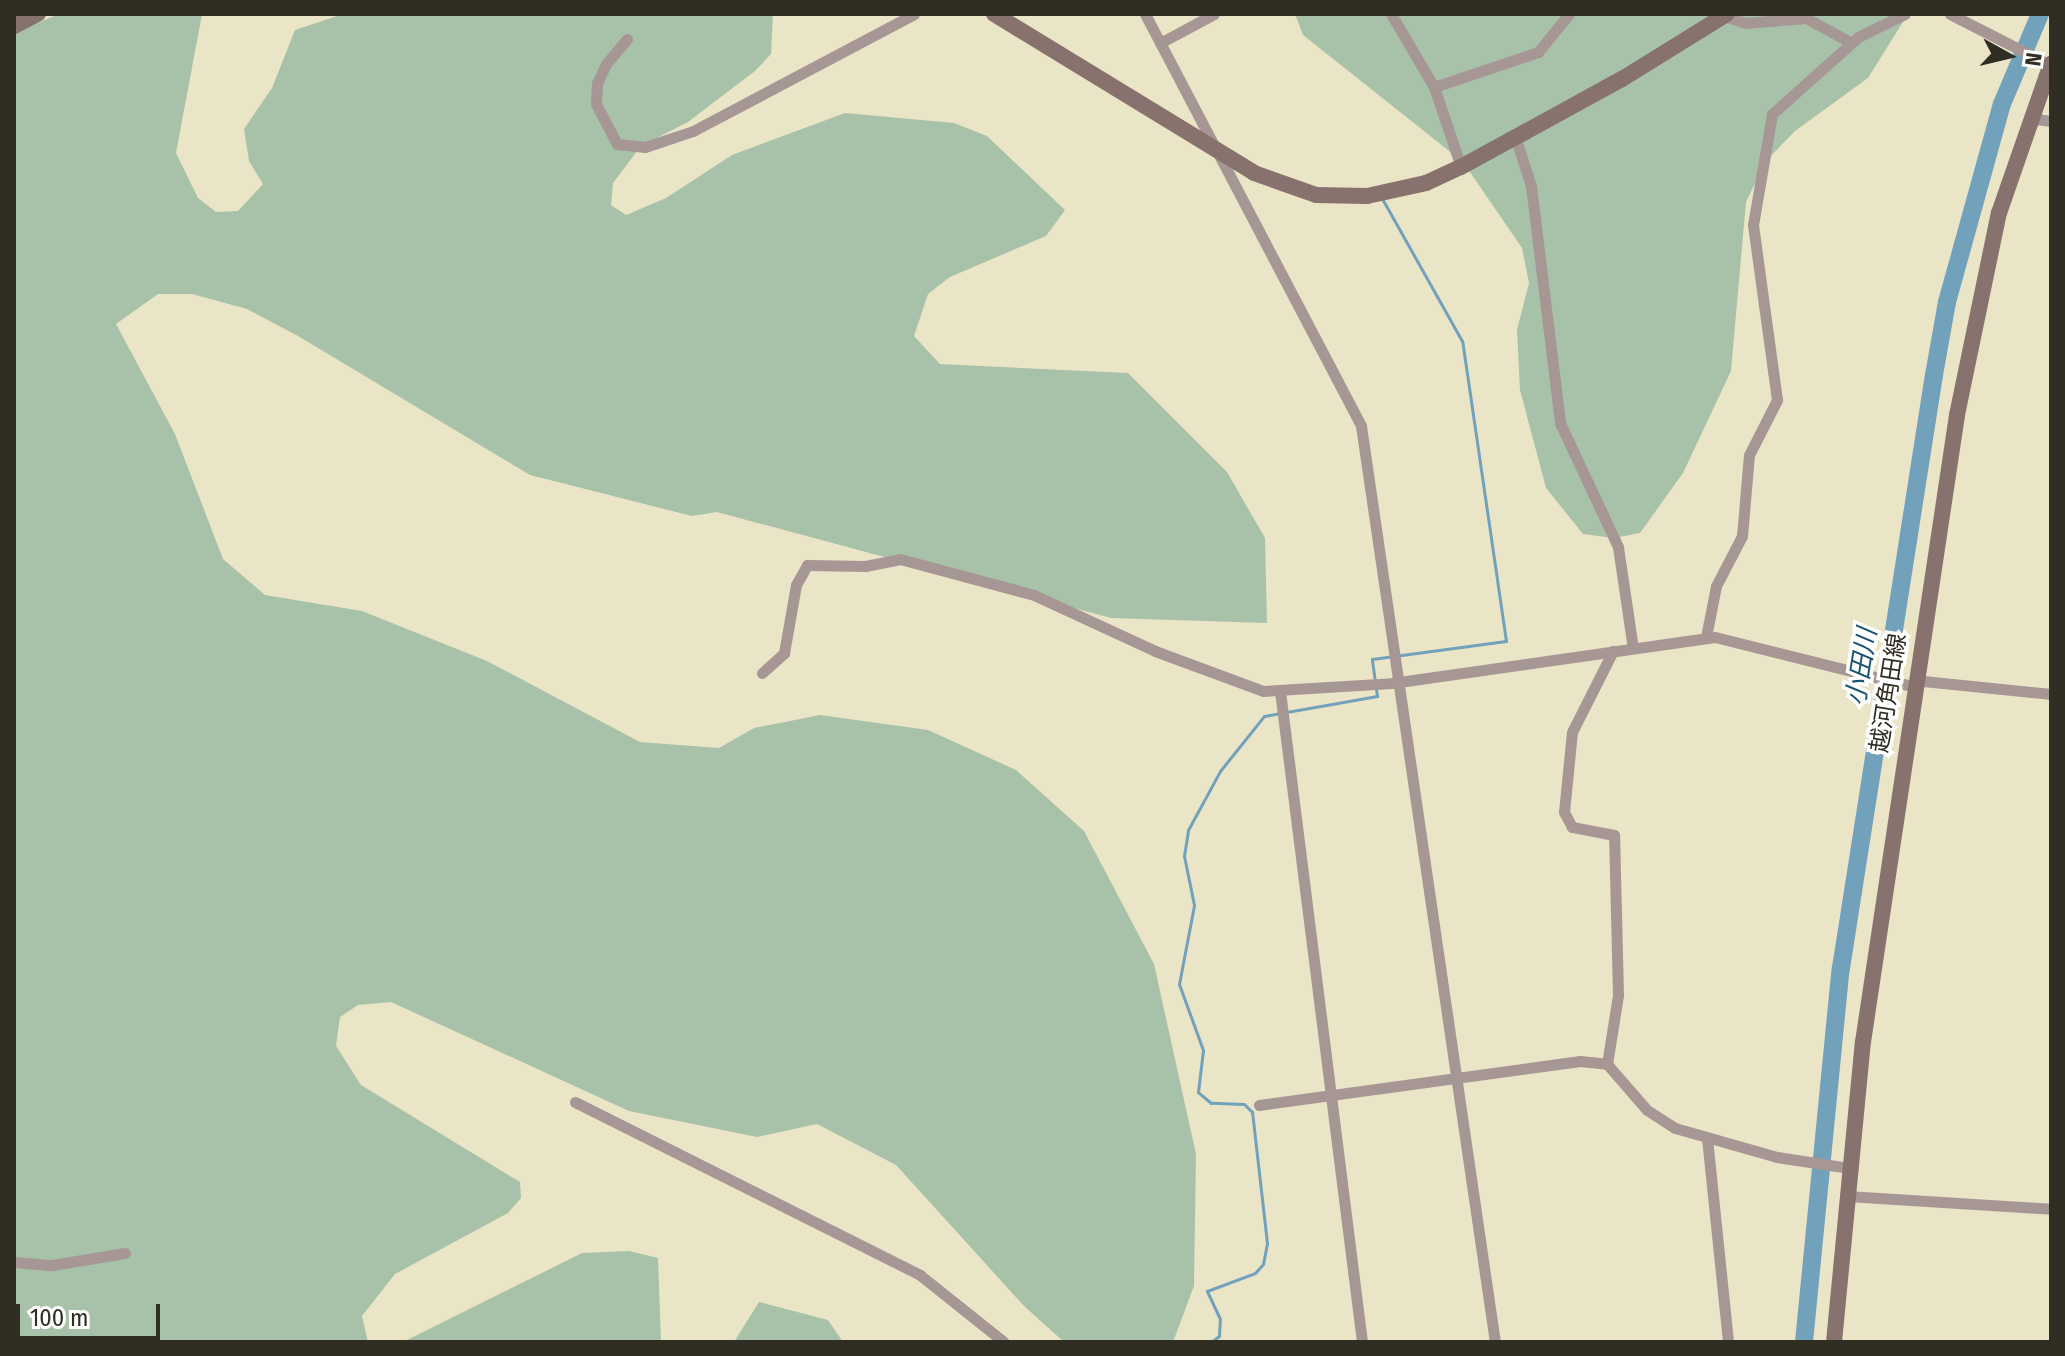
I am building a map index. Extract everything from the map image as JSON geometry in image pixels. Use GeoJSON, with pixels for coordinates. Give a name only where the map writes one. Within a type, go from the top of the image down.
{"type":"FeatureCollection","features":[{"type":"Feature","properties":{"kind":"main road"},"geometry":{"type":"LineString","coordinates":[[14,26],[38,14]]}},
{"type":"Feature","properties":{"kind":"main road"},"geometry":{"type":"LineString","coordinates":[[994,14],[1254,173],[1316,195],[1397,192],[1461,167],[1622,79],[1723,15]]}},
{"type":"Feature","properties":{"kind":"main road","name":"越河角田線"},"geometry":{"type":"LineString","coordinates":[[1834,1342],[1850,1168],[1916,684],[1973,326],[2029,118],[2051,64]]}},
{"type":"Feature","properties":{"kind":"street"},"geometry":{"type":"LineString","coordinates":[[627,39],[597,83],[596,104],[617,144],[645,147],[693,131],[914,14]]}},
{"type":"Feature","properties":{"kind":"street"},"geometry":{"type":"LineString","coordinates":[[1145,14],[1211,148],[1292,287],[1361,426],[1460,1079],[1456,1087],[1495,1342]]}},
{"type":"Feature","properties":{"kind":"street"},"geometry":{"type":"LineString","coordinates":[[1160,43],[1214,14]]}},
{"type":"Feature","properties":{"kind":"street"},"geometry":{"type":"LineString","coordinates":[[1391,14],[1434,87],[1461,167]]}},
{"type":"Feature","properties":{"kind":"street"},"geometry":{"type":"LineString","coordinates":[[1434,87],[1538,52],[1569,14]]}},
{"type":"Feature","properties":{"kind":"street"},"geometry":{"type":"LineString","coordinates":[[1706,637],[1716,586],[1742,536],[1749,455],[1777,400],[1753,225],[1772,114],[1852,43],[1905,14]]}},
{"type":"Feature","properties":{"kind":"street"},"geometry":{"type":"LineString","coordinates":[[1950,14],[2051,64]]}},
{"type":"Feature","properties":{"kind":"street"},"geometry":{"type":"LineString","coordinates":[[1723,15],[1745,23],[1806,18],[1852,43]]}},
{"type":"Feature","properties":{"kind":"street"},"geometry":{"type":"LineString","coordinates":[[2029,118],[2051,121]]}},
{"type":"Feature","properties":{"kind":"street"},"geometry":{"type":"LineString","coordinates":[[1515,136],[1531,186],[1560,423],[1618,547],[1633,648]]}},
{"type":"Feature","properties":{"kind":"street"},"geometry":{"type":"LineString","coordinates":[[762,673],[784,653],[796,585],[807,565],[865,566],[900,559],[1034,595],[1178,661],[1226,675],[1251,689],[1280,691],[1400,680],[1706,637],[1880,680],[2051,694]]}},
{"type":"Feature","properties":{"kind":"street"},"geometry":{"type":"LineString","coordinates":[[1607,1064],[1618,995],[1614,835],[1572,827],[1564,812],[1572,732],[1613,651]]}},
{"type":"Feature","properties":{"kind":"street"},"geometry":{"type":"LineString","coordinates":[[1280,691],[1362,1342]]}},
{"type":"Feature","properties":{"kind":"street"},"geometry":{"type":"LineString","coordinates":[[1259,1105],[1580,1061],[1607,1064],[1647,1110],[1675,1128],[1777,1157],[1850,1168]]}},
{"type":"Feature","properties":{"kind":"street"},"geometry":{"type":"LineString","coordinates":[[575,1102],[920,1275],[1004,1342]]}},
{"type":"Feature","properties":{"kind":"street"},"geometry":{"type":"LineString","coordinates":[[1707,1138],[1728,1342]]}},
{"type":"Feature","properties":{"kind":"street"},"geometry":{"type":"LineString","coordinates":[[1847,1196],[2051,1209]]}},
{"type":"Feature","properties":{"kind":"street"},"geometry":{"type":"LineString","coordinates":[[14,1262],[52,1265],[125,1253]]}},
{"type":"Feature","properties":{"kind":"green space"},"geometry":{"type":"Polygon","coordinates":[[[59,14],[202,14],[176,153],[198,198],[216,212],[238,211],[263,184],[249,161],[244,129],[272,88],[295,30],[343,14],[773,14],[771,54],[755,71],[688,122],[641,146],[613,183],[611,205],[626,215],[666,198],[732,155],[845,113],[954,123],[987,136],[1065,210],[1046,236],[950,277],[928,294],[914,336],[940,364],[1128,373],[1227,472],[1265,538],[1267,623],[1111,618],[717,512],[692,516],[530,475],[298,336],[247,309],[192,294],[158,294],[116,324],[175,434],[223,559],[265,595],[362,611],[487,661],[640,742],[719,748],[754,728],[820,715],[928,730],[1016,770],[1084,831],[1154,964],[1196,1154],[1194,1286],[1173,1342],[1064,1342],[1024,1306],[896,1165],[817,1124],[757,1137],[629,1111],[391,1002],[358,1005],[340,1017],[336,1046],[361,1085],[520,1182],[521,1198],[508,1213],[395,1274],[362,1316],[368,1342],[14,1342],[14,33],[59,14]]]}},
{"type":"Feature","properties":{"kind":"green space"},"geometry":{"type":"Polygon","coordinates":[[[1295,14],[1908,14],[1868,78],[1795,131],[1766,161],[1746,202],[1731,371],[1683,473],[1640,533],[1614,538],[1583,534],[1546,488],[1520,390],[1517,330],[1529,283],[1522,248],[1463,162],[1303,35],[1295,14]]]}},
{"type":"Feature","properties":{"kind":"green space"},"geometry":{"type":"Polygon","coordinates":[[[629,1251],[658,1258],[661,1342],[403,1342],[582,1253],[629,1251]]]}},
{"type":"Feature","properties":{"kind":"green space"},"geometry":{"type":"Polygon","coordinates":[[[759,1302],[828,1320],[843,1342],[734,1342],[759,1302]]]}},
{"type":"Feature","properties":{"kind":"waterway","name":"小田川"},"geometry":{"type":"LineString","coordinates":[[1804,1342],[1841,968],[1934,375],[1947,302],[2002,104],[2040,14]]}},
{"type":"Feature","properties":{"kind":"waterway"},"geometry":{"type":"LineString","coordinates":[[1211,1342],[1219,1336],[1220,1319],[1207,1291],[1255,1273],[1263,1264],[1267,1243],[1252,1112],[1244,1104],[1211,1103],[1198,1092],[1203,1050],[1179,984],[1194,905],[1184,856],[1188,830],[1220,771],[1264,716],[1377,696],[1372,659],[1506,641],[1462,341],[1383,200]]}}]}
